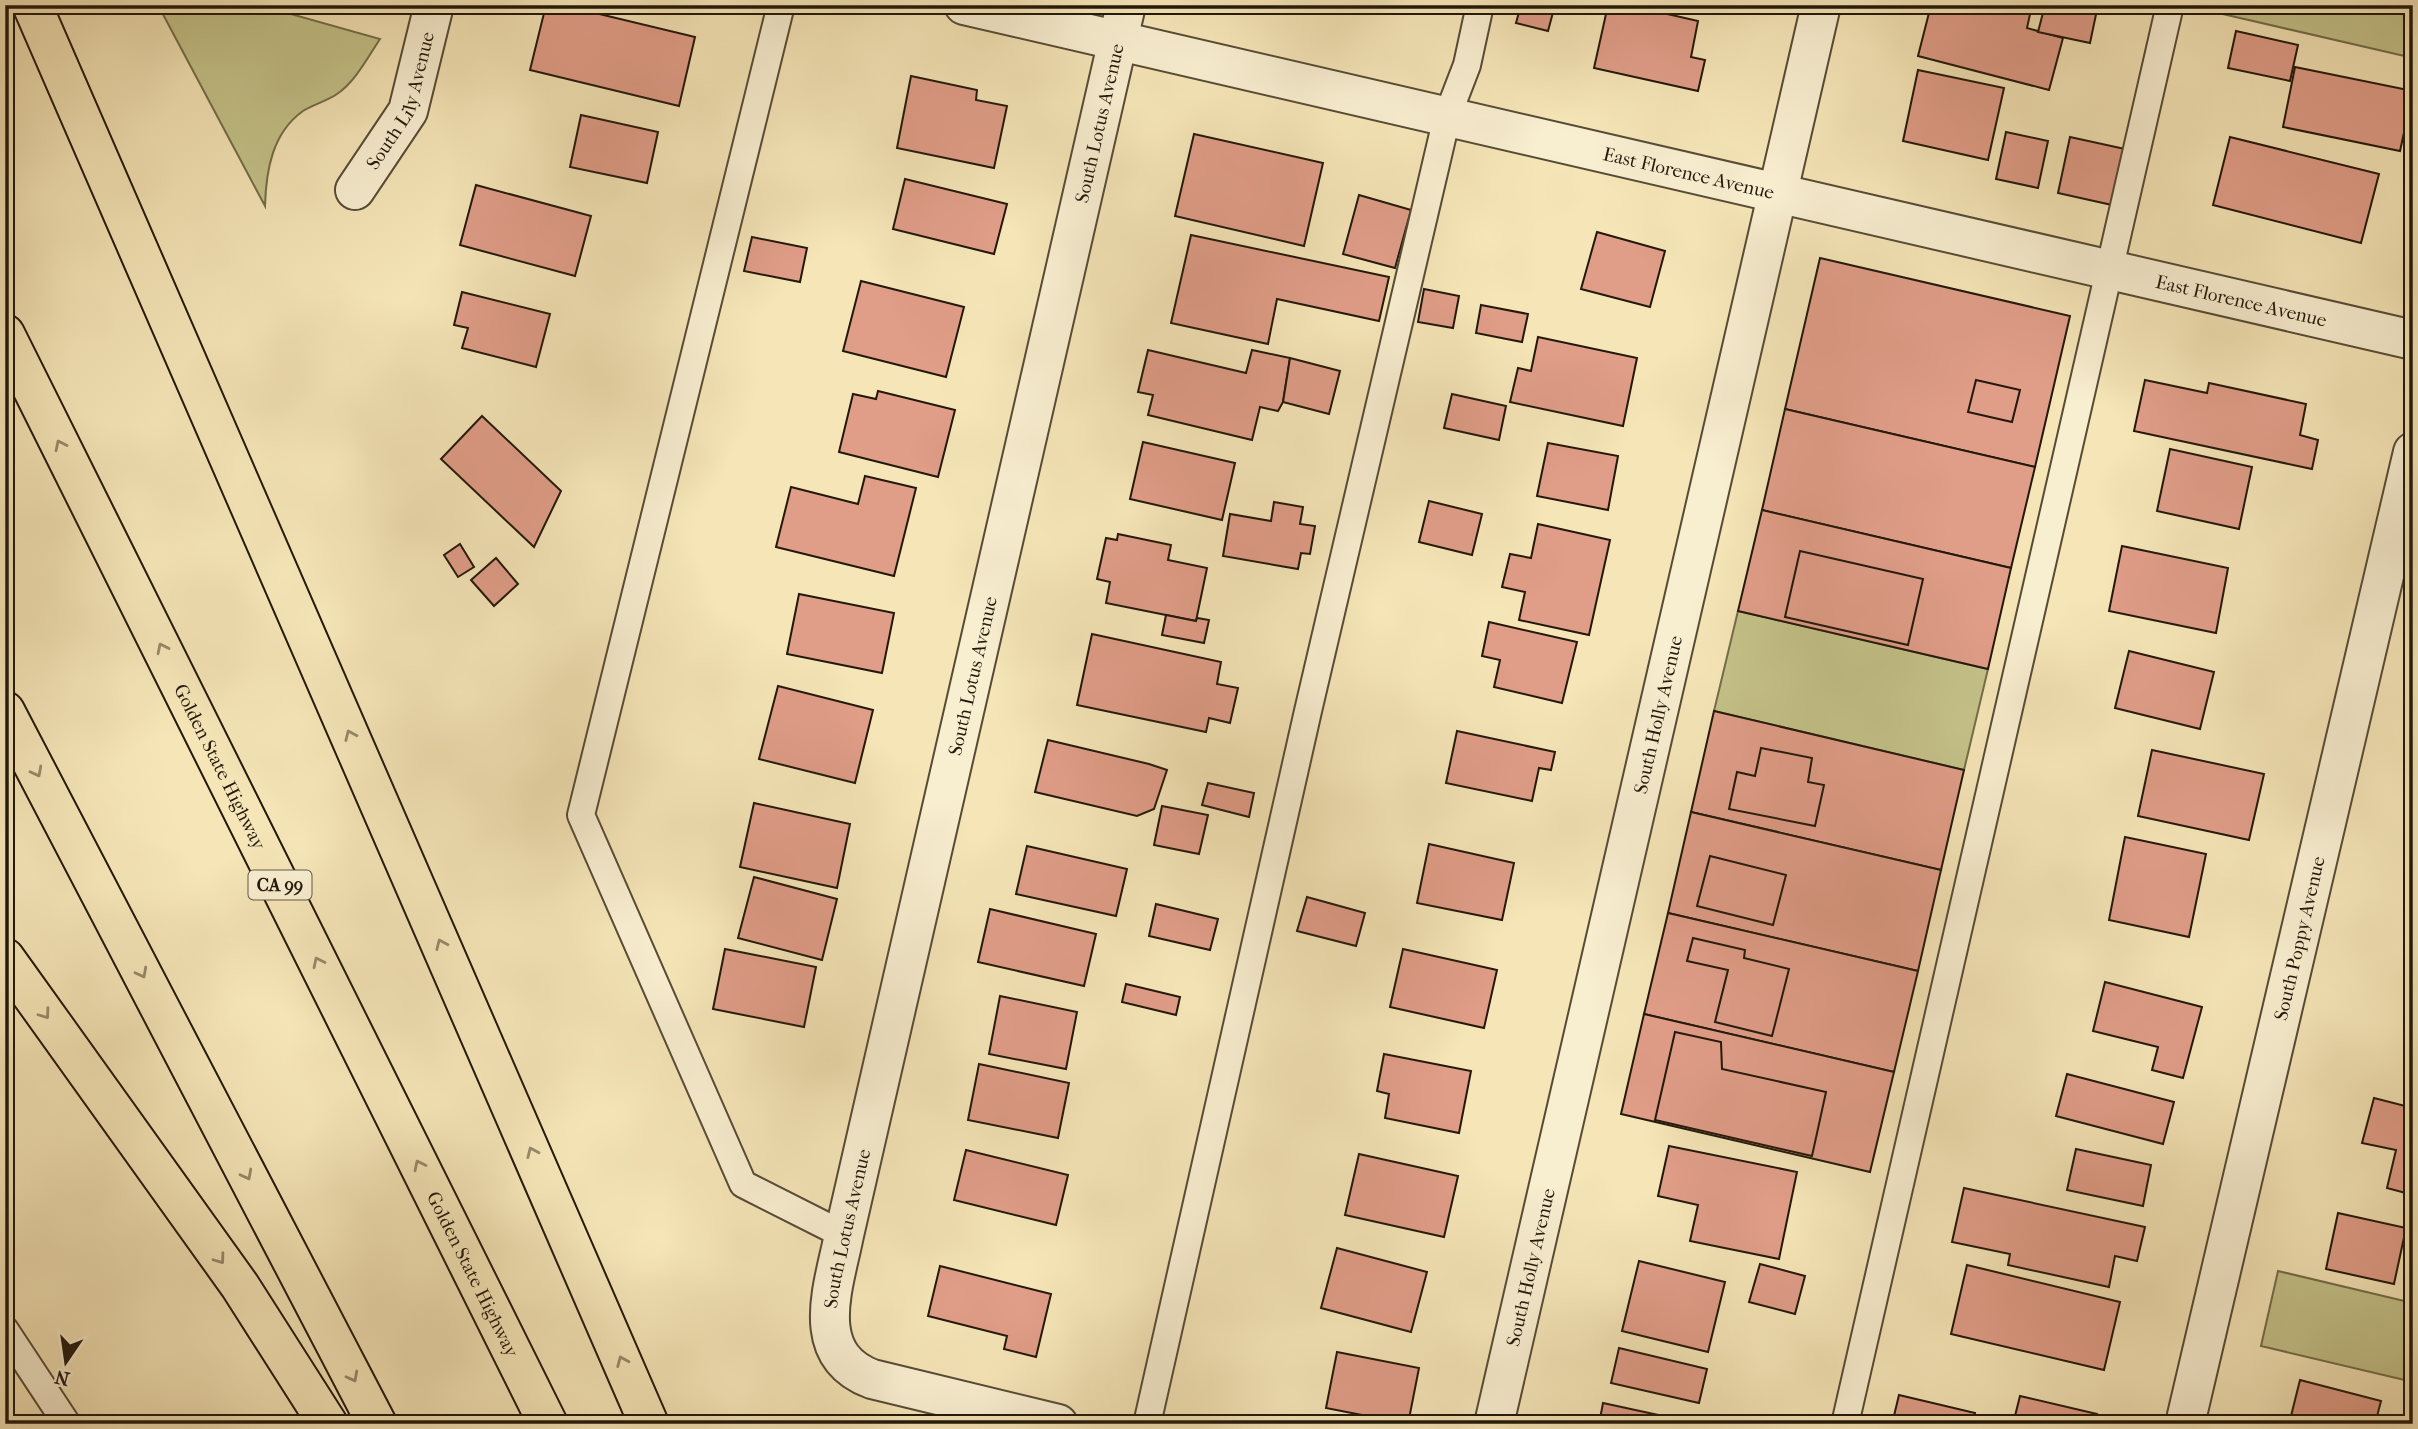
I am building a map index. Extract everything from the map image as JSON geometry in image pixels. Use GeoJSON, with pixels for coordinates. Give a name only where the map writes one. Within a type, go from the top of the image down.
{"type":"FeatureCollection","features":[{"type":"Feature","properties":{"kind":"highway"},"geometry":{"type":"LineString","coordinates":[[32,5],[649,1424]]}},
{"type":"Feature","properties":{"kind":"highway","name":"Golden State Highway"},"geometry":{"type":"LineString","coordinates":[[5,334],[548,1424]]}},
{"type":"Feature","properties":{"kind":"highway"},"geometry":{"type":"LineString","coordinates":[[5,711],[377,1424]]}},
{"type":"Feature","properties":{"kind":"highway"},"geometry":{"type":"LineString","coordinates":[[5,958],[240,1286],[328,1424]]}},
{"type":"Feature","properties":{"kind":"street","name":"South Lily Avenue"},"geometry":{"type":"LineString","coordinates":[[355,190],[408,111],[434,5]]}},
{"type":"Feature","properties":{"kind":"street","name":"East Florence Avenue"},"geometry":{"type":"LineString","coordinates":[[964,5],[1122,23],[1447,117],[2413,340]]}},
{"type":"Feature","properties":{"kind":"street","name":"South Holly Avenue"},"geometry":{"type":"LineString","coordinates":[[1494,1424],[1821,5]]}},
{"type":"Feature","properties":{"kind":"street","name":"South Lotus Avenue"},"geometry":{"type":"LineString","coordinates":[[1058,1424],[872,1379],[857,1373],[835,1347],[830,1331],[829,1313],[844,1235],[1122,23]]}},
{"type":"Feature","properties":{"kind":"street","name":"South Poppy Avenue"},"geometry":{"type":"LineString","coordinates":[[2185,1424],[2413,452]]}},
{"type":"Feature","properties":{"kind":"lane"},"geometry":{"type":"LineString","coordinates":[[781,5],[581,815],[743,1184],[844,1235]]}},
{"type":"Feature","properties":{"kind":"lane"},"geometry":{"type":"LineString","coordinates":[[1147,1424],[1305,724],[1447,117],[1466,65],[1480,5]]}},
{"type":"Feature","properties":{"kind":"lane"},"geometry":{"type":"LineString","coordinates":[[1845,1424],[2170,5]]}},
{"type":"Feature","properties":{"kind":"lane"},"geometry":{"type":"LineString","coordinates":[[5,1330],[67,1424]]}},
{"type":"Feature","properties":{"kind":"shaded area"},"geometry":{"type":"Polygon","coordinates":[[[158,5],[259,5],[380,39],[361,69],[344,89],[303,111],[284,130],[269,166],[265,206],[158,5]]]}},
{"type":"Feature","properties":{"kind":"shaded area"},"geometry":{"type":"Polygon","coordinates":[[[2189,5],[2413,5],[2413,58],[2188,6],[2189,5]]]}},
{"type":"Feature","properties":{"kind":"shaded area"},"geometry":{"type":"Polygon","coordinates":[[[1738,611],[1988,669],[1964,770],[1714,711],[1738,611]]]}},
{"type":"Feature","properties":{"kind":"shaded area"},"geometry":{"type":"Polygon","coordinates":[[[2278,1271],[2413,1303],[2413,1382],[2261,1346],[2278,1271]]]}},
{"type":"Feature","properties":{"kind":"building"},"geometry":{"type":"Polygon","coordinates":[[[295,5],[332,5],[330,13],[295,5]]]}},
{"type":"Feature","properties":{"kind":"building"},"geometry":{"type":"Polygon","coordinates":[[[546,5],[562,5],[695,37],[679,106],[530,70],[546,5]]]}},
{"type":"Feature","properties":{"kind":"building"},"geometry":{"type":"Polygon","coordinates":[[[1521,5],[1555,5],[1548,31],[1516,23],[1521,5]]]}},
{"type":"Feature","properties":{"kind":"building"},"geometry":{"type":"Polygon","coordinates":[[[1608,5],[1628,5],[1698,21],[1691,57],[1705,60],[1698,91],[1594,68],[1608,5]]]}},
{"type":"Feature","properties":{"kind":"building"},"geometry":{"type":"Polygon","coordinates":[[[1931,5],[2032,5],[2027,28],[2063,38],[2049,90],[1918,56],[1931,5]]]}},
{"type":"Feature","properties":{"kind":"building"},"geometry":{"type":"Polygon","coordinates":[[[2045,5],[2098,5],[2090,43],[2038,32],[2045,5]]]}},
{"type":"Feature","properties":{"kind":"building"},"geometry":{"type":"Polygon","coordinates":[[[2236,31],[2298,45],[2290,81],[2228,68],[2236,31]]]}},
{"type":"Feature","properties":{"kind":"building"},"geometry":{"type":"Polygon","coordinates":[[[2295,67],[2413,91],[2400,151],[2283,127],[2295,67]]]}},
{"type":"Feature","properties":{"kind":"building"},"geometry":{"type":"Polygon","coordinates":[[[1918,70],[2004,88],[1988,160],[1903,141],[1918,70]]]}},
{"type":"Feature","properties":{"kind":"building"},"geometry":{"type":"Polygon","coordinates":[[[911,76],[977,90],[976,100],[1007,106],[994,168],[897,148],[911,76]]]}},
{"type":"Feature","properties":{"kind":"building"},"geometry":{"type":"Polygon","coordinates":[[[581,115],[658,132],[647,183],[570,167],[581,115]]]}},
{"type":"Feature","properties":{"kind":"building"},"geometry":{"type":"Polygon","coordinates":[[[2006,132],[2048,141],[2038,188],[1996,179],[2006,132]]]}},
{"type":"Feature","properties":{"kind":"building"},"geometry":{"type":"Polygon","coordinates":[[[1194,134],[1323,163],[1304,246],[1175,216],[1194,134]]]}},
{"type":"Feature","properties":{"kind":"building"},"geometry":{"type":"Polygon","coordinates":[[[2070,137],[2125,149],[2112,205],[2058,193],[2070,137]]]}},
{"type":"Feature","properties":{"kind":"building"},"geometry":{"type":"Polygon","coordinates":[[[2230,137],[2379,174],[2361,243],[2213,205],[2230,137]]]}},
{"type":"Feature","properties":{"kind":"building"},"geometry":{"type":"Polygon","coordinates":[[[905,179],[1007,204],[994,254],[893,229],[905,179]]]}},
{"type":"Feature","properties":{"kind":"building"},"geometry":{"type":"Polygon","coordinates":[[[476,185],[591,216],[575,276],[460,245],[476,185]]]}},
{"type":"Feature","properties":{"kind":"building"},"geometry":{"type":"Polygon","coordinates":[[[1359,195],[1411,210],[1395,268],[1343,254],[1359,195]]]}},
{"type":"Feature","properties":{"kind":"building"},"geometry":{"type":"Polygon","coordinates":[[[1597,232],[1665,251],[1650,307],[1581,289],[1597,232]]]}},
{"type":"Feature","properties":{"kind":"building"},"geometry":{"type":"Polygon","coordinates":[[[1191,235],[1389,277],[1379,321],[1277,299],[1268,344],[1171,323],[1191,235]]]}},
{"type":"Feature","properties":{"kind":"building"},"geometry":{"type":"Polygon","coordinates":[[[752,237],[807,248],[800,282],[744,271],[752,237]]]}},
{"type":"Feature","properties":{"kind":"building"},"geometry":{"type":"Polygon","coordinates":[[[1820,258],[2070,316],[2035,467],[1785,409],[1820,258]]]}},
{"type":"Feature","properties":{"kind":"building"},"geometry":{"type":"Polygon","coordinates":[[[861,281],[964,307],[946,377],[843,351],[861,281]]]}},
{"type":"Feature","properties":{"kind":"building"},"geometry":{"type":"Polygon","coordinates":[[[1424,289],[1459,296],[1453,328],[1418,322],[1424,289]]]}},
{"type":"Feature","properties":{"kind":"building"},"geometry":{"type":"Polygon","coordinates":[[[462,292],[550,314],[536,367],[462,348],[468,328],[454,325],[462,292]]]}},
{"type":"Feature","properties":{"kind":"building"},"geometry":{"type":"Polygon","coordinates":[[[1481,305],[1528,314],[1522,342],[1476,333],[1481,305]]]}},
{"type":"Feature","properties":{"kind":"building"},"geometry":{"type":"Polygon","coordinates":[[[1538,337],[1637,358],[1623,426],[1510,402],[1518,368],[1531,371],[1538,337]]]}},
{"type":"Feature","properties":{"kind":"building"},"geometry":{"type":"Polygon","coordinates":[[[1148,350],[1246,373],[1252,350],[1290,358],[1283,402],[1278,411],[1260,407],[1252,440],[1148,415],[1153,395],[1138,392],[1148,350]]]}},
{"type":"Feature","properties":{"kind":"building"},"geometry":{"type":"Polygon","coordinates":[[[1290,358],[1340,371],[1329,414],[1283,402],[1290,358]]]}},
{"type":"Feature","properties":{"kind":"building"},"geometry":{"type":"Polygon","coordinates":[[[1976,380],[2020,390],[2012,422],[1968,412],[1976,380]]]}},
{"type":"Feature","properties":{"kind":"building"},"geometry":{"type":"Polygon","coordinates":[[[2145,380],[2207,393],[2209,383],[2306,404],[2300,435],[2318,440],[2312,469],[2134,431],[2145,380]]]}},
{"type":"Feature","properties":{"kind":"building"},"geometry":{"type":"Polygon","coordinates":[[[878,391],[955,410],[938,477],[839,452],[853,394],[876,399],[878,391]]]}},
{"type":"Feature","properties":{"kind":"building"},"geometry":{"type":"Polygon","coordinates":[[[1452,394],[1506,406],[1499,440],[1444,428],[1452,394]]]}},
{"type":"Feature","properties":{"kind":"building"},"geometry":{"type":"Polygon","coordinates":[[[1785,409],[2035,467],[2011,568],[1762,510],[1785,409]]]}},
{"type":"Feature","properties":{"kind":"building"},"geometry":{"type":"Polygon","coordinates":[[[482,416],[561,491],[534,547],[441,459],[482,416]]]}},
{"type":"Feature","properties":{"kind":"building"},"geometry":{"type":"Polygon","coordinates":[[[1143,442],[1235,463],[1222,520],[1130,499],[1143,442]]]}},
{"type":"Feature","properties":{"kind":"building"},"geometry":{"type":"Polygon","coordinates":[[[1548,443],[1618,456],[1608,510],[1537,496],[1548,443]]]}},
{"type":"Feature","properties":{"kind":"building"},"geometry":{"type":"Polygon","coordinates":[[[2170,449],[2252,467],[2239,529],[2157,511],[2170,449]]]}},
{"type":"Feature","properties":{"kind":"building"},"geometry":{"type":"Polygon","coordinates":[[[865,476],[916,488],[894,576],[776,547],[791,487],[858,504],[865,476]]]}},
{"type":"Feature","properties":{"kind":"building"},"geometry":{"type":"Polygon","coordinates":[[[1429,501],[1482,514],[1472,555],[1419,542],[1429,501]]]}},
{"type":"Feature","properties":{"kind":"building"},"geometry":{"type":"Polygon","coordinates":[[[1274,502],[1303,507],[1300,524],[1315,526],[1310,554],[1301,553],[1298,569],[1223,556],[1230,514],[1271,521],[1274,502]]]}},
{"type":"Feature","properties":{"kind":"building"},"geometry":{"type":"Polygon","coordinates":[[[1762,510],[2011,568],[1988,669],[1738,611],[1762,510]]]}},
{"type":"Feature","properties":{"kind":"building"},"geometry":{"type":"Polygon","coordinates":[[[1538,524],[1610,540],[1589,635],[1519,620],[1525,592],[1502,587],[1510,554],[1531,558],[1538,524]]]}},
{"type":"Feature","properties":{"kind":"building"},"geometry":{"type":"Polygon","coordinates":[[[1118,534],[1171,545],[1168,560],[1207,568],[1196,621],[1106,603],[1110,582],[1097,579],[1106,538],[1117,540],[1118,534]]]}},
{"type":"Feature","properties":{"kind":"building"},"geometry":{"type":"Polygon","coordinates":[[[460,544],[474,567],[458,577],[444,555],[460,544]]]}},
{"type":"Feature","properties":{"kind":"building"},"geometry":{"type":"Polygon","coordinates":[[[2122,546],[2228,568],[2216,633],[2109,611],[2122,546]]]}},
{"type":"Feature","properties":{"kind":"building"},"geometry":{"type":"Polygon","coordinates":[[[1800,551],[1923,579],[1908,645],[1785,617],[1800,551]]]}},
{"type":"Feature","properties":{"kind":"building"},"geometry":{"type":"Polygon","coordinates":[[[496,558],[518,584],[494,606],[471,580],[496,558]]]}},
{"type":"Feature","properties":{"kind":"building"},"geometry":{"type":"Polygon","coordinates":[[[799,594],[894,613],[882,673],[787,654],[799,594]]]}},
{"type":"Feature","properties":{"kind":"building"},"geometry":{"type":"Polygon","coordinates":[[[1166,615],[1196,621],[1197,618],[1209,620],[1204,643],[1162,635],[1166,615]]]}},
{"type":"Feature","properties":{"kind":"building"},"geometry":{"type":"Polygon","coordinates":[[[1489,622],[1577,642],[1562,703],[1494,687],[1500,660],[1482,656],[1489,622]]]}},
{"type":"Feature","properties":{"kind":"building"},"geometry":{"type":"Polygon","coordinates":[[[1092,634],[1221,662],[1217,684],[1238,688],[1230,723],[1209,718],[1206,732],[1077,705],[1092,634]]]}},
{"type":"Feature","properties":{"kind":"building"},"geometry":{"type":"Polygon","coordinates":[[[2129,651],[2214,672],[2200,729],[2115,708],[2129,651]]]}},
{"type":"Feature","properties":{"kind":"building"},"geometry":{"type":"Polygon","coordinates":[[[778,686],[873,710],[855,783],[759,759],[778,686]]]}},
{"type":"Feature","properties":{"kind":"building"},"geometry":{"type":"Polygon","coordinates":[[[1714,711],[1964,770],[1941,870],[1691,812],[1714,711]]]}},
{"type":"Feature","properties":{"kind":"building"},"geometry":{"type":"Polygon","coordinates":[[[1457,731],[1555,752],[1551,770],[1539,768],[1532,801],[1446,783],[1457,731]]]}},
{"type":"Feature","properties":{"kind":"building"},"geometry":{"type":"Polygon","coordinates":[[[1048,740],[1167,770],[1154,809],[1137,816],[1035,792],[1048,740]]]}},
{"type":"Feature","properties":{"kind":"building"},"geometry":{"type":"Polygon","coordinates":[[[1761,748],[1812,758],[1808,782],[1824,785],[1815,826],[1729,809],[1737,772],[1755,776],[1761,748]]]}},
{"type":"Feature","properties":{"kind":"building"},"geometry":{"type":"Polygon","coordinates":[[[2152,750],[2264,774],[2249,840],[2138,816],[2152,750]]]}},
{"type":"Feature","properties":{"kind":"building"},"geometry":{"type":"Polygon","coordinates":[[[1208,783],[1254,793],[1249,817],[1202,805],[1208,783]]]}},
{"type":"Feature","properties":{"kind":"building"},"geometry":{"type":"Polygon","coordinates":[[[754,803],[850,824],[837,888],[740,867],[754,803]]]}},
{"type":"Feature","properties":{"kind":"building"},"geometry":{"type":"Polygon","coordinates":[[[1162,806],[1208,815],[1199,854],[1154,845],[1162,806]]]}},
{"type":"Feature","properties":{"kind":"building"},"geometry":{"type":"Polygon","coordinates":[[[1691,812],[1941,870],[1918,971],[1668,913],[1691,812]]]}},
{"type":"Feature","properties":{"kind":"building"},"geometry":{"type":"Polygon","coordinates":[[[2125,837],[2206,854],[2189,937],[2109,920],[2125,837]]]}},
{"type":"Feature","properties":{"kind":"building"},"geometry":{"type":"Polygon","coordinates":[[[1429,844],[1514,863],[1502,920],[1417,903],[1429,844]]]}},
{"type":"Feature","properties":{"kind":"building"},"geometry":{"type":"Polygon","coordinates":[[[1027,846],[1127,869],[1116,916],[1016,894],[1027,846]]]}},
{"type":"Feature","properties":{"kind":"building"},"geometry":{"type":"Polygon","coordinates":[[[1710,856],[1786,875],[1773,925],[1697,906],[1710,856]]]}},
{"type":"Feature","properties":{"kind":"building"},"geometry":{"type":"Polygon","coordinates":[[[754,877],[837,899],[822,960],[738,938],[754,877]]]}},
{"type":"Feature","properties":{"kind":"building"},"geometry":{"type":"Polygon","coordinates":[[[1307,897],[1365,913],[1356,946],[1297,931],[1307,897]]]}},
{"type":"Feature","properties":{"kind":"building"},"geometry":{"type":"Polygon","coordinates":[[[1156,904],[1218,919],[1210,950],[1149,936],[1156,904]]]}},
{"type":"Feature","properties":{"kind":"building"},"geometry":{"type":"Polygon","coordinates":[[[990,909],[1096,934],[1084,986],[978,962],[990,909]]]}},
{"type":"Feature","properties":{"kind":"building"},"geometry":{"type":"Polygon","coordinates":[[[1668,913],[1918,971],[1894,1072],[1644,1014],[1668,913]]]}},
{"type":"Feature","properties":{"kind":"building"},"geometry":{"type":"Polygon","coordinates":[[[1693,938],[1745,950],[1744,958],[1789,969],[1772,1036],[1715,1022],[1728,970],[1687,961],[1693,938]]]}},
{"type":"Feature","properties":{"kind":"building"},"geometry":{"type":"Polygon","coordinates":[[[725,949],[816,967],[804,1027],[713,1009],[725,949]]]}},
{"type":"Feature","properties":{"kind":"building"},"geometry":{"type":"Polygon","coordinates":[[[1403,949],[1497,970],[1484,1028],[1390,1007],[1403,949]]]}},
{"type":"Feature","properties":{"kind":"building"},"geometry":{"type":"Polygon","coordinates":[[[2105,982],[2202,1007],[2183,1078],[2152,1070],[2158,1047],[2093,1031],[2105,982]]]}},
{"type":"Feature","properties":{"kind":"building"},"geometry":{"type":"Polygon","coordinates":[[[1126,984],[1180,997],[1176,1015],[1122,1002],[1126,984]]]}},
{"type":"Feature","properties":{"kind":"building"},"geometry":{"type":"Polygon","coordinates":[[[1000,996],[1077,1012],[1066,1069],[989,1054],[1000,996]]]}},
{"type":"Feature","properties":{"kind":"building"},"geometry":{"type":"Polygon","coordinates":[[[1644,1014],[1894,1072],[1870,1172],[1621,1114],[1644,1014]]]}},
{"type":"Feature","properties":{"kind":"building"},"geometry":{"type":"Polygon","coordinates":[[[1675,1032],[1721,1042],[1722,1069],[1826,1092],[1812,1156],[1655,1120],[1675,1032]]]}},
{"type":"Feature","properties":{"kind":"building"},"geometry":{"type":"Polygon","coordinates":[[[1384,1054],[1471,1071],[1459,1133],[1385,1118],[1389,1094],[1377,1091],[1384,1054]]]}},
{"type":"Feature","properties":{"kind":"building"},"geometry":{"type":"Polygon","coordinates":[[[979,1064],[1069,1083],[1058,1138],[968,1120],[979,1064]]]}},
{"type":"Feature","properties":{"kind":"building"},"geometry":{"type":"Polygon","coordinates":[[[2067,1074],[2174,1102],[2163,1144],[2056,1116],[2067,1074]]]}},
{"type":"Feature","properties":{"kind":"building"},"geometry":{"type":"Polygon","coordinates":[[[2374,1098],[2413,1108],[2413,1195],[2387,1188],[2396,1150],[2362,1143],[2374,1098]]]}},
{"type":"Feature","properties":{"kind":"building"},"geometry":{"type":"Polygon","coordinates":[[[1669,1146],[1797,1172],[1779,1259],[1690,1241],[1698,1205],[1658,1196],[1669,1146]]]}},
{"type":"Feature","properties":{"kind":"building"},"geometry":{"type":"Polygon","coordinates":[[[2076,1149],[2151,1165],[2143,1206],[2067,1190],[2076,1149]]]}},
{"type":"Feature","properties":{"kind":"building"},"geometry":{"type":"Polygon","coordinates":[[[966,1150],[1068,1175],[1056,1225],[954,1200],[966,1150]]]}},
{"type":"Feature","properties":{"kind":"building"},"geometry":{"type":"Polygon","coordinates":[[[1359,1154],[1458,1176],[1444,1237],[1345,1215],[1359,1154]]]}},
{"type":"Feature","properties":{"kind":"building"},"geometry":{"type":"Polygon","coordinates":[[[1964,1188],[2145,1227],[2137,1261],[2115,1256],[2109,1287],[2008,1265],[2010,1254],[1952,1242],[1964,1188]]]}},
{"type":"Feature","properties":{"kind":"building"},"geometry":{"type":"Polygon","coordinates":[[[2338,1213],[2406,1228],[2394,1284],[2326,1269],[2338,1213]]]}},
{"type":"Feature","properties":{"kind":"building"},"geometry":{"type":"Polygon","coordinates":[[[1337,1248],[1427,1272],[1411,1332],[1321,1308],[1337,1248]]]}},
{"type":"Feature","properties":{"kind":"building"},"geometry":{"type":"Polygon","coordinates":[[[1639,1261],[1725,1282],[1708,1352],[1622,1331],[1639,1261]]]}},
{"type":"Feature","properties":{"kind":"building"},"geometry":{"type":"Polygon","coordinates":[[[1760,1264],[1805,1276],[1795,1314],[1749,1302],[1760,1264]]]}},
{"type":"Feature","properties":{"kind":"building"},"geometry":{"type":"Polygon","coordinates":[[[1967,1265],[2120,1302],[2104,1370],[1951,1334],[1967,1265]]]}},
{"type":"Feature","properties":{"kind":"building"},"geometry":{"type":"Polygon","coordinates":[[[940,1266],[1051,1294],[1036,1357],[1004,1349],[1007,1336],[928,1316],[940,1266]]]}},
{"type":"Feature","properties":{"kind":"building"},"geometry":{"type":"Polygon","coordinates":[[[1619,1348],[1707,1369],[1699,1403],[1611,1383],[1619,1348]]]}},
{"type":"Feature","properties":{"kind":"building"},"geometry":{"type":"Polygon","coordinates":[[[1337,1352],[1419,1368],[1408,1424],[1326,1408],[1337,1352]]]}},
{"type":"Feature","properties":{"kind":"building"},"geometry":{"type":"Polygon","coordinates":[[[2300,1380],[2381,1401],[2375,1424],[2289,1424],[2300,1380]]]}},
{"type":"Feature","properties":{"kind":"building"},"geometry":{"type":"Polygon","coordinates":[[[1899,1395],[1975,1413],[1973,1424],[1892,1424],[1899,1395]]]}},
{"type":"Feature","properties":{"kind":"building"},"geometry":{"type":"Polygon","coordinates":[[[2020,1396],[2097,1414],[2094,1424],[2013,1424],[2020,1396]]]}},
{"type":"Feature","properties":{"kind":"building"},"geometry":{"type":"Polygon","coordinates":[[[1603,1403],[1700,1424],[1599,1424],[1603,1403]]]}}]}
